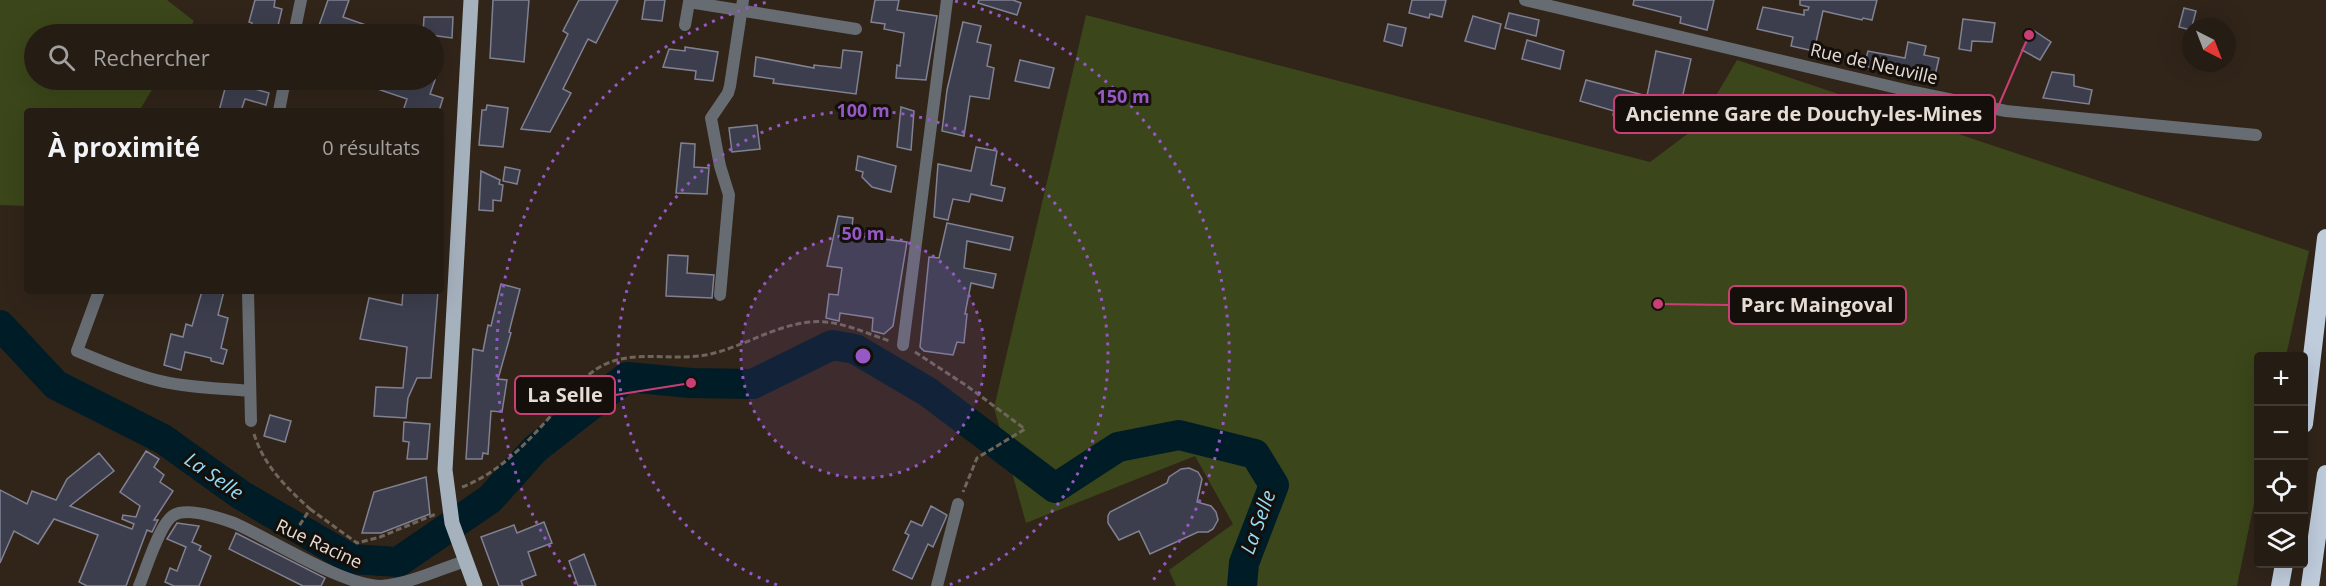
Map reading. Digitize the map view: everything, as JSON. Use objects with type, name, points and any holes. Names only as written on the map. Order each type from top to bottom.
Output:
[{"type":"highway","points":[[2306,406],[2326,238]]},
{"type":"highway","points":[[2310,586],[2326,474]]},
{"type":"highway","points":[[2280,586],[2283,568]]},
{"type":"main road","points":[[471,0],[445,470],[447,495],[458,544],[475,586]]},
{"type":"street","points":[[296,24],[301,0]]},
{"type":"street","points":[[903,345],[947,0]]},
{"type":"street","name":"Rue de Neuville","points":[[1525,0],[1914,92],[2007,111],[2256,135]]},
{"type":"street","points":[[685,25],[688,2],[742,5],[856,29]]},
{"type":"street","points":[[720,295],[729,195],[720,166],[711,118],[728,93],[730,86],[742,5]]},
{"type":"street","points":[[280,108],[283,90]]},
{"type":"street","points":[[98,294],[77,351],[121,369],[158,380],[182,385],[250,391]]},
{"type":"street","points":[[248,294],[251,421]]},
{"type":"street","points":[[937,586],[957,504]]},
{"type":"street","name":"Rue Racine","points":[[139,586],[165,524],[172,516],[183,512],[224,520],[341,577],[372,585],[387,585],[465,561]]},
{"type":"path","points":[[447,495],[469,485],[510,458],[590,374],[609,362],[634,356],[686,357],[708,354],[786,327],[811,321],[832,323],[903,345],[968,386],[1025,429],[977,458],[957,504]]},
{"type":"path","points":[[251,421],[257,441],[270,468],[310,509],[357,543],[380,537],[437,514]]},
{"type":"path","points":[[294,533],[310,509]]},
{"type":"green space","points":[[0,0],[167,0],[194,21],[192,24],[24,24],[24,90],[152,90],[141,108],[24,108],[24,206],[0,205]]},
{"type":"green space","points":[[1086,15],[1650,162],[1698,126],[1737,60],[2309,251],[2287,352],[2254,352],[2254,503],[2237,586],[1176,586],[1169,570],[1233,524],[1195,456],[1026,523],[994,408]]},
{"type":"building","points":[[255,0],[275,0],[274,7],[282,9],[278,24],[252,24],[249,22]]},
{"type":"building","points":[[328,0],[349,0],[343,17],[363,24],[320,24]]},
{"type":"building","points":[[493,0],[529,0],[524,62],[490,58]]},
{"type":"building","points":[[579,0],[618,0],[596,43],[588,39],[563,89],[571,93],[550,132],[521,129],[568,34],[563,31]]},
{"type":"building","points":[[645,0],[665,0],[662,21],[642,19]]},
{"type":"building","points":[[875,0],[899,0],[897,10],[937,16],[926,80],[896,78],[897,65],[900,66],[904,33],[884,29],[885,24],[871,22]]},
{"type":"building","points":[[979,0],[1013,0],[1021,3],[1017,15],[978,3]]},
{"type":"building","points":[[1412,0],[1446,0],[1442,17],[1430,14],[1429,18],[1409,13]]},
{"type":"building","points":[[1634,0],[1714,0],[1707,30],[1680,23],[1681,17],[1633,5]]},
{"type":"building","points":[[1800,0],[1877,0],[1872,20],[1863,18],[1862,20],[1823,11],[1814,51],[1791,46],[1793,37],[1757,29],[1763,7],[1804,15],[1804,10],[1808,10],[1809,7],[1800,5]]},
{"type":"building","points":[[2184,8],[2196,11],[2194,18],[2182,18],[2182,28],[2179,27]]},
{"type":"building","points":[[1509,13],[1539,20],[1536,36],[1505,28]]},
{"type":"building","points":[[1473,16],[1501,24],[1495,49],[1465,41]]},
{"type":"building","points":[[424,17],[453,17],[452,38],[444,37],[444,24],[424,24]]},
{"type":"building","points":[[1963,19],[1995,23],[1992,42],[1972,41],[1971,51],[1959,49]]},
{"type":"building","points":[[963,22],[981,26],[977,42],[991,45],[987,66],[994,68],[989,99],[970,96],[964,136],[942,131],[947,90]]},
{"type":"building","points":[[1388,24],[1406,28],[1402,46],[1384,41]]},
{"type":"building","points":[[2033,30],[2051,42],[2040,60],[2022,50]]},
{"type":"building","points":[[1527,40],[1564,51],[1560,69],[1522,59]]},
{"type":"building","points":[[1908,42],[1926,46],[1924,55],[1939,58],[1934,80],[1864,66],[1868,51],[1905,58]]},
{"type":"building","points":[[685,47],[718,52],[713,81],[695,79],[696,71],[663,67],[669,49],[685,51]]},
{"type":"building","points":[[843,50],[862,52],[856,94],[773,83],[774,79],[754,76],[756,57],[814,68],[814,65],[841,68]]},
{"type":"building","points":[[1656,51],[1691,59],[1676,125],[1613,115],[1614,111],[1580,101],[1586,80],[1647,96]]},
{"type":"building","points":[[1020,60],[1054,68],[1049,88],[1015,81]]},
{"type":"building","points":[[2052,72],[2074,75],[2074,86],[2092,90],[2089,104],[2043,98]]},
{"type":"building","points":[[225,90],[258,90],[269,93],[266,105],[245,99],[242,108],[220,108]]},
{"type":"building","points":[[381,90],[431,90],[430,94],[443,98],[440,108],[404,108],[407,99]]},
{"type":"building","points":[[487,105],[508,108],[503,147],[479,145],[482,110],[486,110]]},
{"type":"building","points":[[901,107],[914,111],[911,150],[897,147]]},
{"type":"building","points":[[757,125],[760,149],[732,152],[729,128]]},
{"type":"building","points":[[681,143],[695,144],[694,167],[709,168],[707,194],[676,193]]},
{"type":"building","points":[[976,147],[997,151],[991,185],[1005,188],[1002,201],[971,194],[969,202],[953,199],[948,220],[934,217],[938,164],[971,171]]},
{"type":"building","points":[[858,156],[896,166],[891,192],[872,187],[862,177],[863,172],[856,170]]},
{"type":"building","points":[[505,167],[520,170],[517,184],[503,181]]},
{"type":"building","points":[[481,171],[500,180],[499,184],[503,185],[501,201],[493,200],[493,211],[479,210]]},
{"type":"building","points":[[838,216],[853,218],[851,235],[907,242],[893,326],[884,334],[872,331],[873,318],[840,313],[839,321],[826,318],[829,294],[838,295],[842,268],[827,266]]},
{"type":"building","points":[[947,223],[1013,237],[1010,250],[967,241],[964,268],[996,274],[993,288],[971,283],[965,314],[967,314],[964,343],[957,342],[953,355],[924,351],[920,347],[929,257],[939,258]]},
{"type":"building","points":[[668,255],[688,256],[687,273],[714,275],[712,298],[666,296]]},
{"type":"building","points":[[501,284],[520,289],[498,379],[507,380],[502,412],[491,411],[488,454],[483,453],[482,459],[466,459],[473,349],[483,351],[488,325],[491,326]]},
{"type":"building","points":[[201,294],[223,294],[218,315],[228,318],[221,348],[227,350],[223,364],[211,361],[211,358],[185,352],[181,370],[164,365],[171,334],[183,337],[186,324],[192,326]]},
{"type":"building","points":[[403,294],[438,294],[431,378],[417,378],[408,398],[406,418],[374,416],[376,387],[403,388],[407,347],[360,339],[369,298],[402,305]]},
{"type":"building","points":[[270,415],[291,421],[285,442],[264,436]]},
{"type":"building","points":[[404,422],[430,424],[427,459],[407,459],[409,442],[403,441]]},
{"type":"building","points":[[146,451],[159,459],[154,467],[164,475],[160,482],[173,491],[154,520],[158,520],[152,532],[147,530],[126,586],[87,586],[79,582],[98,535],[54,519],[38,544],[14,531],[0,563],[0,490],[27,504],[32,491],[56,500],[67,479],[99,453],[114,471],[70,506],[132,529],[134,524],[122,519],[123,515],[136,517],[140,506],[120,492]]},
{"type":"building","points":[[1189,468],[1198,472],[1202,479],[1197,502],[1211,506],[1216,512],[1218,520],[1213,529],[1208,532],[1198,532],[1150,554],[1139,531],[1119,540],[1108,523],[1110,512],[1167,483],[1169,477],[1181,469]]},
{"type":"building","points":[[426,477],[430,514],[381,533],[362,533],[374,492]]},
{"type":"building","points":[[931,506],[947,515],[933,547],[928,544],[912,579],[893,570],[909,535],[905,533],[911,521],[922,526]]},
{"type":"building","points":[[544,522],[552,543],[528,552],[536,575],[521,581],[523,586],[499,586],[481,537],[514,525],[517,533]]},
{"type":"building","points":[[177,523],[199,526],[192,542],[201,546],[199,550],[211,556],[199,586],[174,586],[165,582],[170,568],[177,571],[186,547],[167,539]]},
{"type":"building","points":[[236,533],[325,578],[321,586],[303,586],[229,549]]},
{"type":"building","points":[[584,554],[596,586],[578,586],[569,561]]},
{"type":"waterway","name":"La Selle","points":[[0,325],[56,385],[163,439],[241,495],[351,559],[398,562],[490,499],[535,449],[627,377],[691,383],[753,384],[832,345],[855,349],[928,392],[1055,488],[1118,447],[1179,435],[1255,454],[1274,485],[1244,563],[1242,586]]},
{"type":"place","name":"Ancienne Gare de Douchy-les-Mines","points":[[2029,35]]},
{"type":"place","name":"Parc Maingoval","points":[[1658,304]]},
{"type":"place","name":"La Selle","points":[[691,383]]}]
